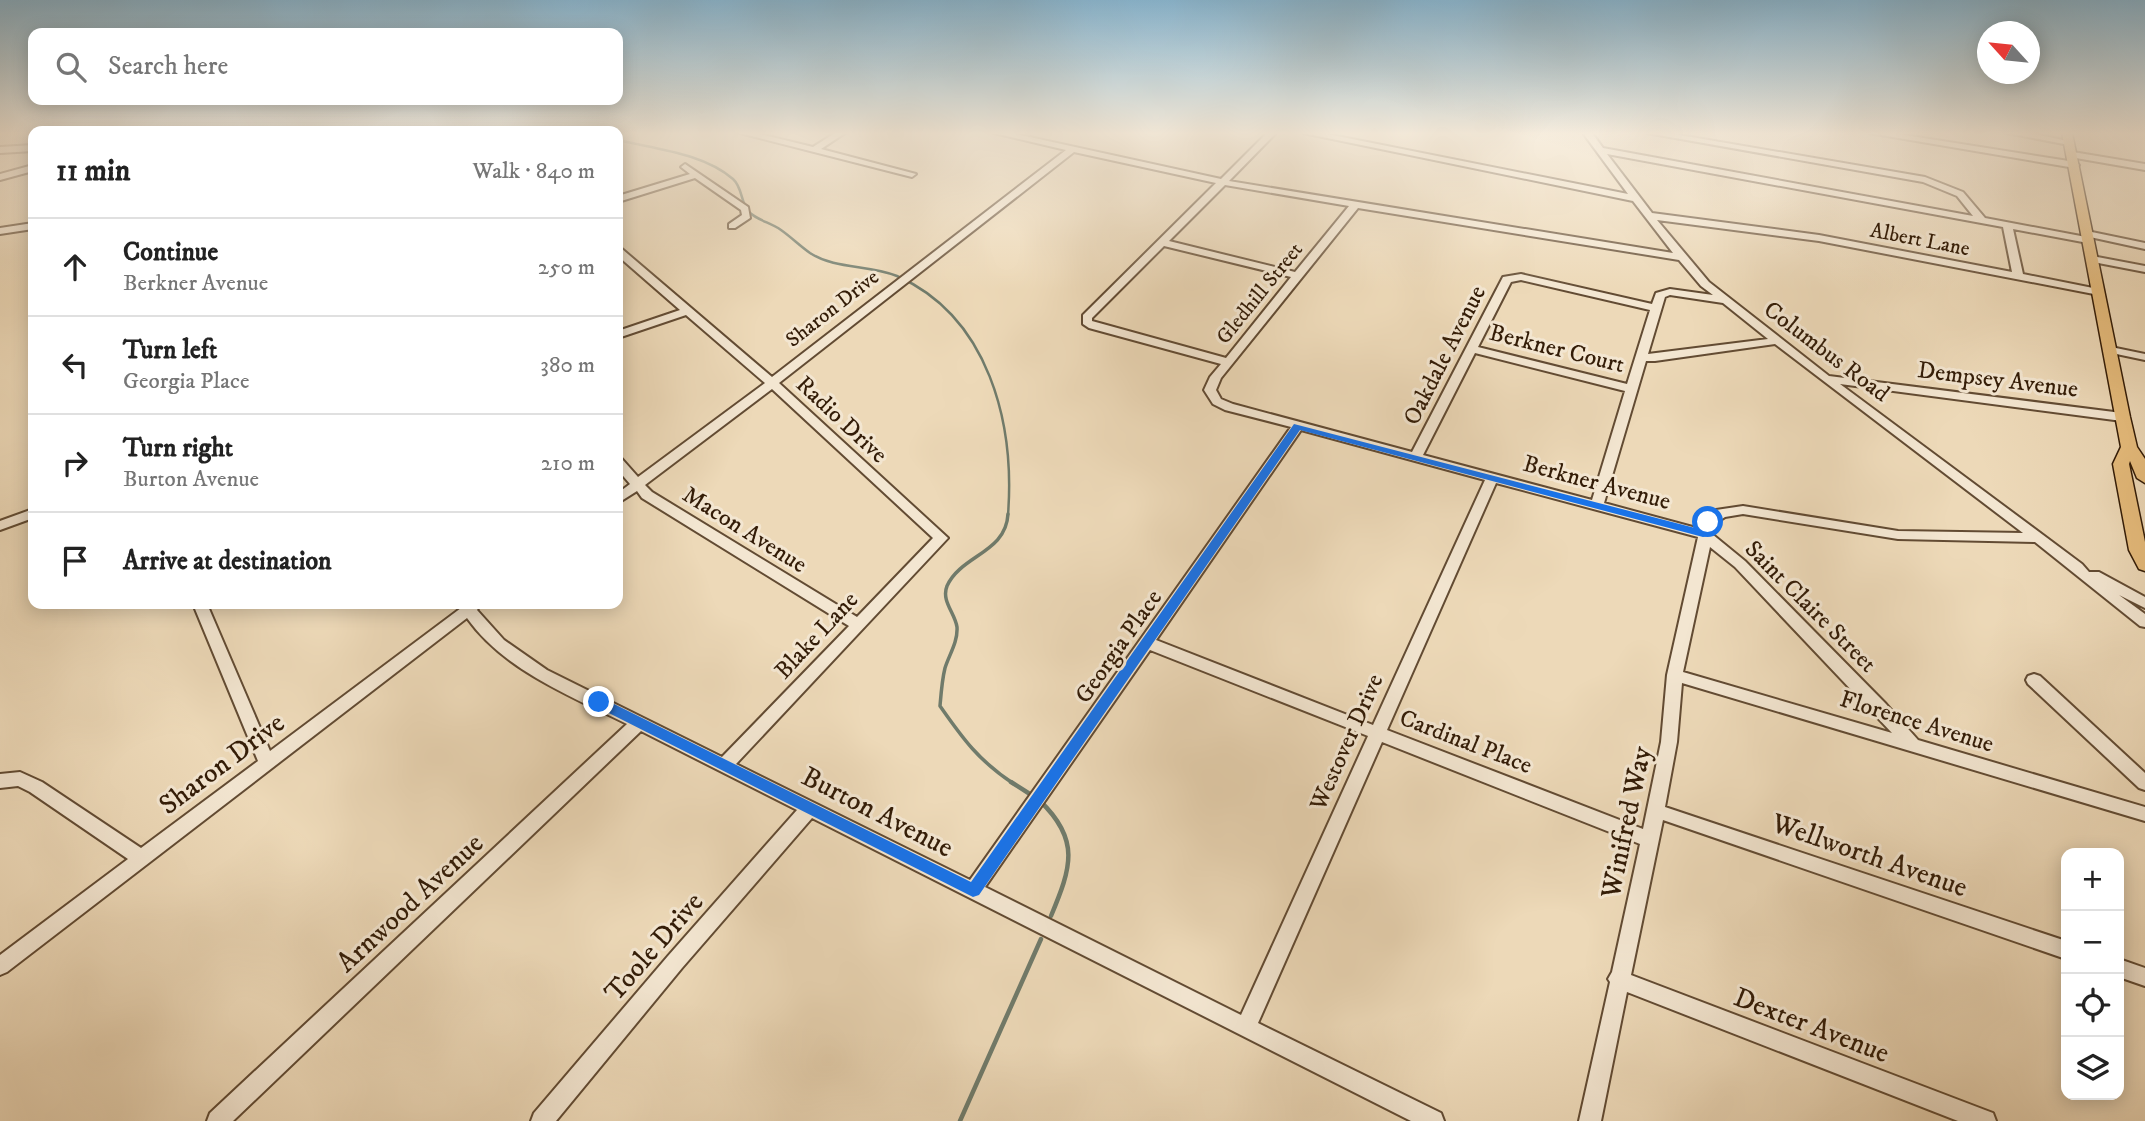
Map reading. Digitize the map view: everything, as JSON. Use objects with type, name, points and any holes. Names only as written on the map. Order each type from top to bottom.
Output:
[{"type":"main road","points":[[2078,185],[2122,417],[2129,447],[2142,466],[2145,478]]},
{"type":"main road","points":[[2129,447],[2121,464],[2138,550],[2145,565]]},
{"type":"street","points":[[623,198],[664,185]]},
{"type":"street","points":[[711,185],[745,209],[747,216],[732,226]]},
{"type":"street","name":"Sharon Drive","points":[[623,495],[1027,185]]},
{"type":"street","points":[[1221,185],[1087,317],[1087,322],[1093,326],[1228,362]]},
{"type":"street","points":[[1243,185],[1681,257]]},
{"type":"street","points":[[1570,185],[1634,198]]},
{"type":"street","name":"Columbus Road","points":[[1624,185],[1681,257],[1723,300],[2077,567],[2145,622]]},
{"type":"street","points":[[1789,185],[2008,226],[2145,246]]},
{"type":"street","points":[[1938,185],[1960,194],[1982,221]]},
{"type":"street","name":"Gledhill Street","points":[[1225,405],[1216,401],[1210,390],[1228,362],[1355,205]]},
{"type":"street","name":"Albert Lane","points":[[1650,216],[1746,227],[2099,292]]},
{"type":"street","points":[[2008,226],[2018,277]]},
{"type":"street","points":[[0,231],[28,227]]},
{"type":"street","points":[[2121,229],[2128,266]]},
{"type":"street","points":[[1163,243],[1299,276]]},
{"type":"street","name":"Radio Drive","points":[[623,255],[772,383],[941,538]]},
{"type":"street","points":[[2092,259],[2145,269]]},
{"type":"street","name":"Oakdale Avenue","points":[[1416,457],[1506,281],[1513,277],[1657,308]]},
{"type":"street","points":[[1597,505],[1660,295],[1667,291],[1723,300]]},
{"type":"street","points":[[623,333],[686,311]]},
{"type":"street","points":[[1642,357],[1655,358],[1776,341]]},
{"type":"street","name":"Berkner Court","points":[[1470,349],[1633,389]]},
{"type":"street","points":[[2110,350],[2145,357]]},
{"type":"street","name":"Dempsey Avenue","points":[[1827,379],[2122,417]]},
{"type":"street","name":"Berkner Avenue","points":[[1225,405],[1703,534]]},
{"type":"street","name":"Georgia Place","points":[[973,890],[1298,426]]},
{"type":"street","name":"Macon Avenue","points":[[623,468],[647,495],[857,624]]},
{"type":"street","name":"Westover Drive","points":[[1246,1027],[1492,478]]},
{"type":"street","points":[[1703,534],[1711,518],[1721,513],[1743,510],[1898,535],[2037,538]]},
{"type":"street","points":[[0,526],[28,515]]},
{"type":"street","name":"Winifred Way","points":[[1590,1121],[1618,979],[1656,811],[1669,742],[1675,675],[1703,534]]},
{"type":"street","name":"Saint Claire Street","points":[[1703,534],[1740,564],[1912,744]]},
{"type":"street","name":"Blake Lane","points":[[725,765],[941,538]]},
{"type":"street","name":"Columbus Road","points":[[2077,567],[2145,603]]},
{"type":"street","points":[[202,609],[266,761]]},
{"type":"street","name":"Sharon Drive","points":[[0,966],[466,609]]},
{"type":"street","name":"Burton Avenue","points":[[472,609],[480,625],[518,660],[809,809],[1433,1121]]},
{"type":"street","name":"Cardinal Place","points":[[1148,642],[1648,839]]},
{"type":"street","name":"Florence Avenue","points":[[1675,675],[2145,814]]},
{"type":"street","points":[[2034,680],[2145,783]]},
{"type":"street","name":"Arnwood Avenue","points":[[218,1121],[639,723]]},
{"type":"street","points":[[0,781],[20,779],[36,787],[141,858]]},
{"type":"street","name":"Toole Drive","points":[[541,1121],[809,809]]},
{"type":"street","name":"Wellworth Avenue","points":[[1656,811],[2061,948]]},
{"type":"street","points":[[2124,970],[2145,976]]},
{"type":"street","name":"Dexter Avenue","points":[[1618,979],[1985,1121]]},
{"type":"waterway","points":[[737,185],[749,212],[781,230],[810,253],[842,265],[897,276],[928,294],[954,318],[974,345],[990,376],[1000,410],[1007,445],[1008,515]]},
{"type":"waterway","points":[[1008,514],[1000,537],[992,546],[962,567],[947,586],[947,602],[956,622],[957,633],[945,668],[940,706],[972,749],[1013,783]]},
{"type":"waterway","points":[[1013,783],[1033,796]]},
{"type":"waterway","points":[[1040,801],[1053,815],[1067,842],[1067,869],[1051,916]]},
{"type":"waterway","points":[[960,1121],[1041,939]]},
{"type":"route","points":[[599,702],[973,890],[1298,426],[1703,534],[1708,522]]}]
